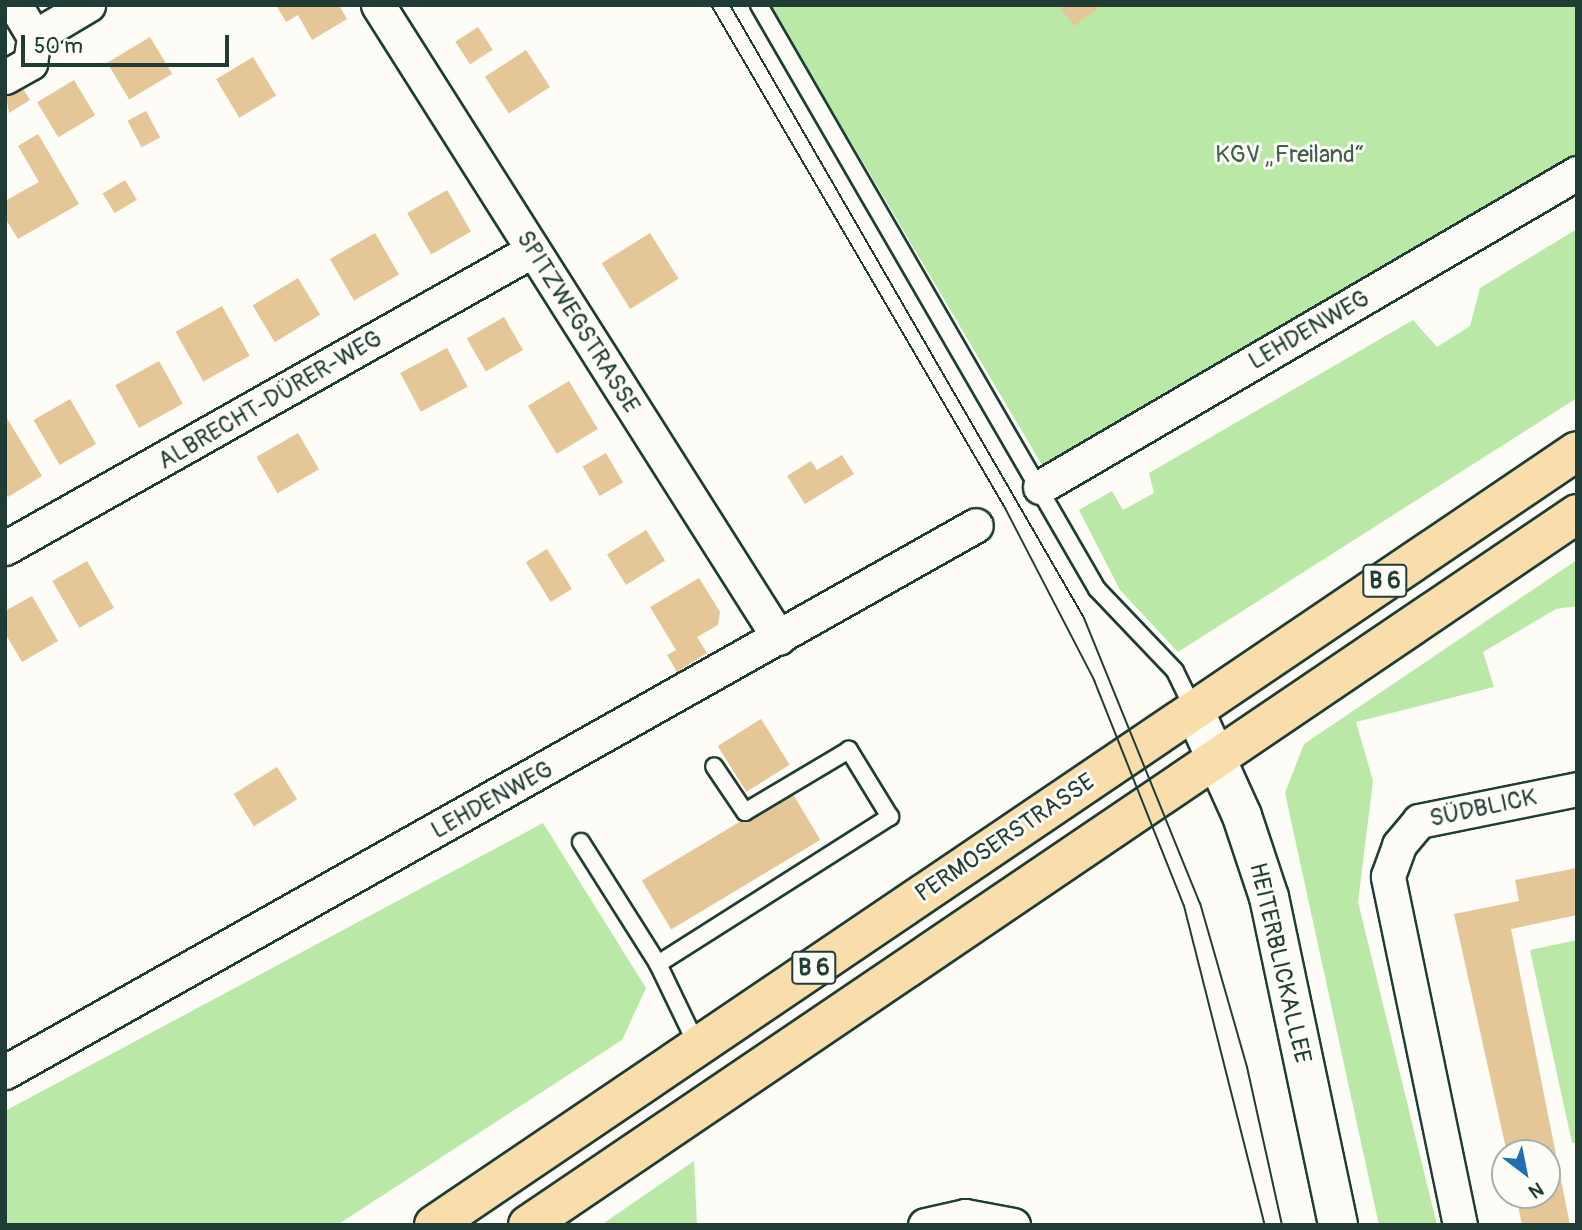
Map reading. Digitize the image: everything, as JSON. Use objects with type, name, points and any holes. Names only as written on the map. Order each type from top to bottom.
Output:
[{"type":"main road","name":"PERMOSERSTRASSE","points":[[433,1225],[1577,452]]},
{"type":"main road","name":"B 6","points":[[528,1225],[1577,514]]},
{"type":"main road","name":"HEITERBLICKALLEE","points":[[1194,710],[1269,897],[1338,1225]]},
{"type":"street","points":[[5,77],[30,63],[34,37],[15,5]]},
{"type":"street","points":[[34,37],[88,5]]},
{"type":"street","name":"SPITZWEGSTRASSE","points":[[378,5],[779,638]]},
{"type":"street","name":"LEHDENWEG","points":[[1040,487],[1577,173]]},
{"type":"street","name":"ALBRECHT-DÜRER-WEG","points":[[5,548],[533,250]]},
{"type":"street","name":"LEHDENWEG","points":[[5,1072],[976,525]]},
{"type":"street","name":"SÜDBLICK","points":[[1460,1225],[1388,876],[1399,845],[1419,821],[1577,789]]},
{"type":"street","points":[[925,1225],[965,1216],[1013,1225]]},
{"type":"lane","points":[[759,5],[1097,589],[1175,671],[1194,710]]},
{"type":"lane","points":[[658,964],[890,817],[849,750],[745,812],[714,766]]},
{"type":"lane","points":[[581,842],[658,964],[698,1046]]},
{"type":"green space","name":"KGV „Freiland“","points":[[770,5],[1577,5],[1577,158],[1233,363],[1176,386],[1042,465]]},
{"type":"green space","points":[[1577,229],[1577,398],[1178,652],[1120,590],[1079,510],[1112,491],[1123,510],[1154,493],[1149,473],[1413,320],[1437,347],[1470,326],[1480,288]]},
{"type":"green space","points":[[1577,560],[1577,606],[1556,609],[1483,652],[1494,687],[1356,722],[1373,781],[1358,902],[1437,1225],[1379,1225],[1285,793],[1304,744]]},
{"type":"green space","points":[[543,823],[646,988],[622,1040],[337,1225],[5,1225],[5,1111]]},
{"type":"green space","points":[[1577,940],[1577,1142],[1572,1143],[1530,950]]},
{"type":"green space","points":[[694,1161],[697,1225],[601,1225]]},
{"type":"building","points":[[276,5],[339,5],[347,19],[312,40],[298,15],[286,22]]},
{"type":"building","points":[[1058,5],[1103,5],[1074,26]]},
{"type":"building","points":[[478,27],[493,50],[470,64],[455,42]]},
{"type":"building","points":[[150,37],[172,74],[129,100],[107,63]]},
{"type":"building","points":[[526,50],[550,87],[509,114],[485,77]]},
{"type":"building","points":[[253,57],[276,96],[239,118],[216,79]]},
{"type":"building","points":[[74,80],[95,115],[58,137],[37,102]]},
{"type":"building","points":[[18,81],[30,100],[9,113],[5,89]]},
{"type":"building","points":[[146,111],[160,137],[142,147],[127,121]]},
{"type":"building","points":[[38,134],[79,204],[18,239],[5,218],[5,201],[39,182],[18,146]]},
{"type":"building","points":[[125,180],[137,200],[115,213],[103,193]]},
{"type":"building","points":[[447,190],[471,232],[431,255],[407,213]]},
{"type":"building","points":[[375,233],[399,275],[354,301],[330,259]]},
{"type":"building","points":[[650,233],[679,279],[630,309],[602,263]]},
{"type":"building","points":[[298,278],[320,315],[275,342],[253,305]]},
{"type":"building","points":[[222,306],[250,356],[203,382],[176,332]]},
{"type":"building","points":[[504,317],[523,350],[486,371],[467,338]]},
{"type":"building","points":[[447,348],[468,387],[421,412],[400,373]]},
{"type":"building","points":[[159,361],[183,404],[139,428],[115,385]]},
{"type":"building","points":[[569,381],[598,429],[557,454],[528,406]]},
{"type":"building","points":[[70,399],[96,444],[60,465],[34,420]]},
{"type":"building","points":[[5,415],[42,476],[8,497],[5,493]]},
{"type":"building","points":[[298,433],[319,469],[277,493],[256,457]]},
{"type":"building","points":[[606,453],[623,482],[600,496],[583,467]]},
{"type":"building","points":[[842,455],[854,474],[805,504],[787,476],[811,461],[817,470]]},
{"type":"building","points":[[646,530],[665,561],[626,585],[607,554]]},
{"type":"building","points":[[547,549],[572,589],[551,602],[526,562]]},
{"type":"building","points":[[87,561],[114,608],[79,628],[52,581]]},
{"type":"building","points":[[699,578],[720,612],[718,625],[697,637],[707,653],[677,672],[667,655],[676,650],[650,607]]},
{"type":"building","points":[[32,596],[58,641],[22,662],[5,633],[5,611]]},
{"type":"building","points":[[761,719],[790,765],[746,792],[718,746]]},
{"type":"building","points":[[277,767],[297,799],[254,826],[234,794]]},
{"type":"building","points":[[791,791],[820,840],[671,929],[642,881]]},
{"type":"building","points":[[1577,868],[1577,915],[1511,929],[1553,1139],[1504,1139],[1454,914],[1519,901],[1515,880]]},
{"type":"building","points":[[1561,1180],[1570,1225],[1522,1225],[1519,1209],[1561,1209]]},
{"type":"tram line","points":[[711,5],[1005,508],[1094,680],[1184,906],[1265,1225]]},
{"type":"tram line","points":[[730,5],[1084,618],[1200,903],[1247,1067],[1282,1225]]}]
